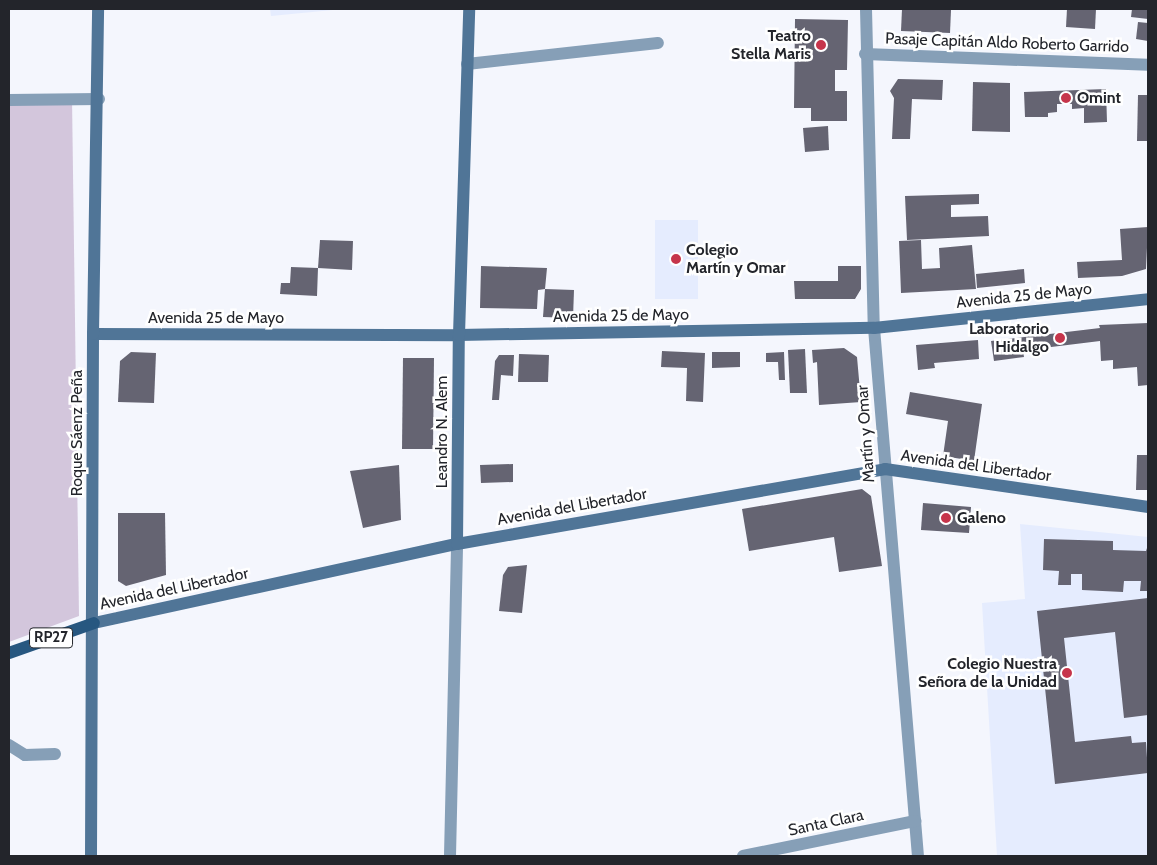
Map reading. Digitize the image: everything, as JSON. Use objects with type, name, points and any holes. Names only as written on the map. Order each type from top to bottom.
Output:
[{"type":"main road","name":"Roque Sáenz Peña","points":[[91,856],[94,623],[92,334],[99,99],[98,9]]},
{"type":"main road","name":"Leandro N. Alem","points":[[457,544],[458,335],[469,9]]},
{"type":"main road","name":"Avenida 25 de Mayo","points":[[92,334],[458,335],[874,328],[1148,299]]},
{"type":"main road","name":"Avenida del Libertador","points":[[9,653],[94,623],[457,544],[885,469],[1148,507]]},
{"type":"street","name":"Martín y Omar","points":[[866,9],[865,54],[874,328],[918,856]]},
{"type":"street","points":[[467,64],[658,43]]},
{"type":"street","name":"Pasaje Capitán Aldo Roberto Garrido","points":[[865,54],[1148,65]]},
{"type":"street","points":[[9,100],[99,99]]},
{"type":"street","name":"Leandro N. Alem","points":[[450,856],[457,544]]},
{"type":"street","points":[[9,745],[25,755],[55,754]]},
{"type":"street","name":"Santa Clara","points":[[743,856],[915,821]]},
{"type":"shaded area","points":[[270,9],[343,9],[271,16]]},
{"type":"shaded area","points":[[72,98],[79,616],[9,642],[9,100]]},
{"type":"shaded area","name":"Colegio Martín y Omar","points":[[655,220],[698,220],[698,299],[655,299]]},
{"type":"shaded area","name":"Colegio Nuestra Señora de la Unidad","points":[[1020,524],[1148,537],[1148,856],[997,856],[982,603],[1025,599]]},
{"type":"building","points":[[902,9],[951,10],[950,33],[901,31]]},
{"type":"building","points":[[1067,9],[1096,9],[1095,29],[1066,27]]},
{"type":"building","points":[[1132,9],[1148,9],[1148,19],[1131,17]]},
{"type":"building","name":"Teatro Stella Maris","points":[[795,19],[848,20],[847,70],[835,70],[835,91],[847,91],[847,121],[811,121],[811,108],[794,108]]},
{"type":"building","points":[[1138,22],[1148,23],[1148,41],[1136,39]]},
{"type":"building","points":[[898,79],[943,80],[942,100],[912,99],[910,139],[892,139],[894,98],[890,91]]},
{"type":"building","points":[[973,82],[1010,83],[1010,132],[972,131]]},
{"type":"building","points":[[1106,89],[1107,122],[1084,123],[1084,108],[1072,109],[1072,104],[1057,104],[1057,112],[1048,113],[1048,117],[1025,117],[1024,92]]},
{"type":"building","points":[[1138,95],[1148,95],[1148,141],[1137,141]]},
{"type":"building","points":[[828,126],[829,150],[805,152],[803,128]]},
{"type":"building","points":[[979,194],[979,204],[951,205],[951,217],[988,216],[989,236],[907,240],[905,196]]},
{"type":"building","points":[[1148,227],[1146,269],[1122,276],[1078,278],[1077,262],[1122,260],[1120,229]]},
{"type":"building","points":[[320,240],[353,241],[352,270],[318,268]]},
{"type":"building","points":[[921,240],[922,269],[940,268],[939,248],[972,245],[976,289],[901,293],[899,241]]},
{"type":"building","points":[[481,266],[547,268],[545,289],[538,290],[537,309],[480,308]]},
{"type":"building","points":[[838,266],[861,266],[861,289],[855,299],[795,299],[794,281],[838,281]]},
{"type":"building","points":[[291,267],[318,268],[317,296],[280,294],[281,283],[290,283]]},
{"type":"building","points":[[1024,269],[1025,283],[977,288],[976,274]]},
{"type":"building","points":[[545,289],[574,290],[573,318],[543,317]]},
{"type":"building","points":[[1148,323],[1148,385],[1138,386],[1137,367],[1113,369],[1113,360],[1101,361],[1100,341],[1023,351],[1024,357],[994,361],[991,341],[1100,328],[1099,325]]},
{"type":"building","points":[[978,340],[979,359],[934,363],[935,368],[918,370],[916,345]]},
{"type":"building","points":[[844,348],[857,357],[861,402],[819,405],[817,362],[813,363],[812,350]]},
{"type":"building","points":[[805,349],[807,393],[790,393],[788,350]]},
{"type":"building","points":[[662,351],[705,353],[703,402],[686,401],[687,368],[661,367]]},
{"type":"building","points":[[131,352],[156,353],[154,403],[118,402],[120,361]]},
{"type":"building","points":[[712,352],[740,352],[740,367],[712,368]]},
{"type":"building","points":[[784,352],[785,380],[779,380],[778,362],[766,362],[766,353]]},
{"type":"building","points":[[519,354],[549,355],[548,382],[518,382]]},
{"type":"building","points":[[499,355],[514,355],[513,376],[501,375],[499,400],[492,400],[495,361]]},
{"type":"building","points":[[403,358],[434,358],[433,449],[402,449]]},
{"type":"building","points":[[910,392],[982,404],[974,461],[943,456],[948,421],[906,414]]},
{"type":"building","points":[[1137,455],[1148,455],[1148,490],[1136,490]]},
{"type":"building","points":[[513,464],[513,482],[481,483],[480,465]]},
{"type":"building","points":[[399,465],[401,520],[363,528],[350,471]]},
{"type":"building","points":[[862,489],[871,496],[882,566],[839,572],[834,537],[749,551],[742,509]]},
{"type":"building","name":"Galeno","points":[[923,503],[971,507],[969,533],[921,530]]},
{"type":"building","points":[[118,513],[165,513],[166,575],[126,586],[118,581]]},
{"type":"building","points":[[1044,539],[1113,541],[1113,550],[1146,551],[1148,545],[1148,591],[1140,591],[1141,581],[1124,581],[1123,592],[1082,590],[1082,574],[1071,574],[1071,585],[1058,585],[1059,571],[1043,570]]},
{"type":"building","points":[[527,565],[522,613],[499,611],[503,575],[508,567]]},
{"type":"building","points":[[1148,598],[1148,715],[1124,718],[1115,632],[1064,638],[1075,742],[1131,736],[1132,743],[1146,742],[1148,773],[1055,784],[1037,611]]},
{"type":"place","name":"Teatro Stella Maris","points":[[821,45]]},
{"type":"place","name":"Omint","points":[[1066,98]]},
{"type":"place","name":"Colegio Martín y Omar","points":[[676,259]]},
{"type":"place","name":"Laboratorio Hidalgo","points":[[1060,338]]},
{"type":"place","name":"Galeno","points":[[946,518]]},
{"type":"place","name":"Colegio Nuestra Señora de la Unidad","points":[[1067,673]]}]
